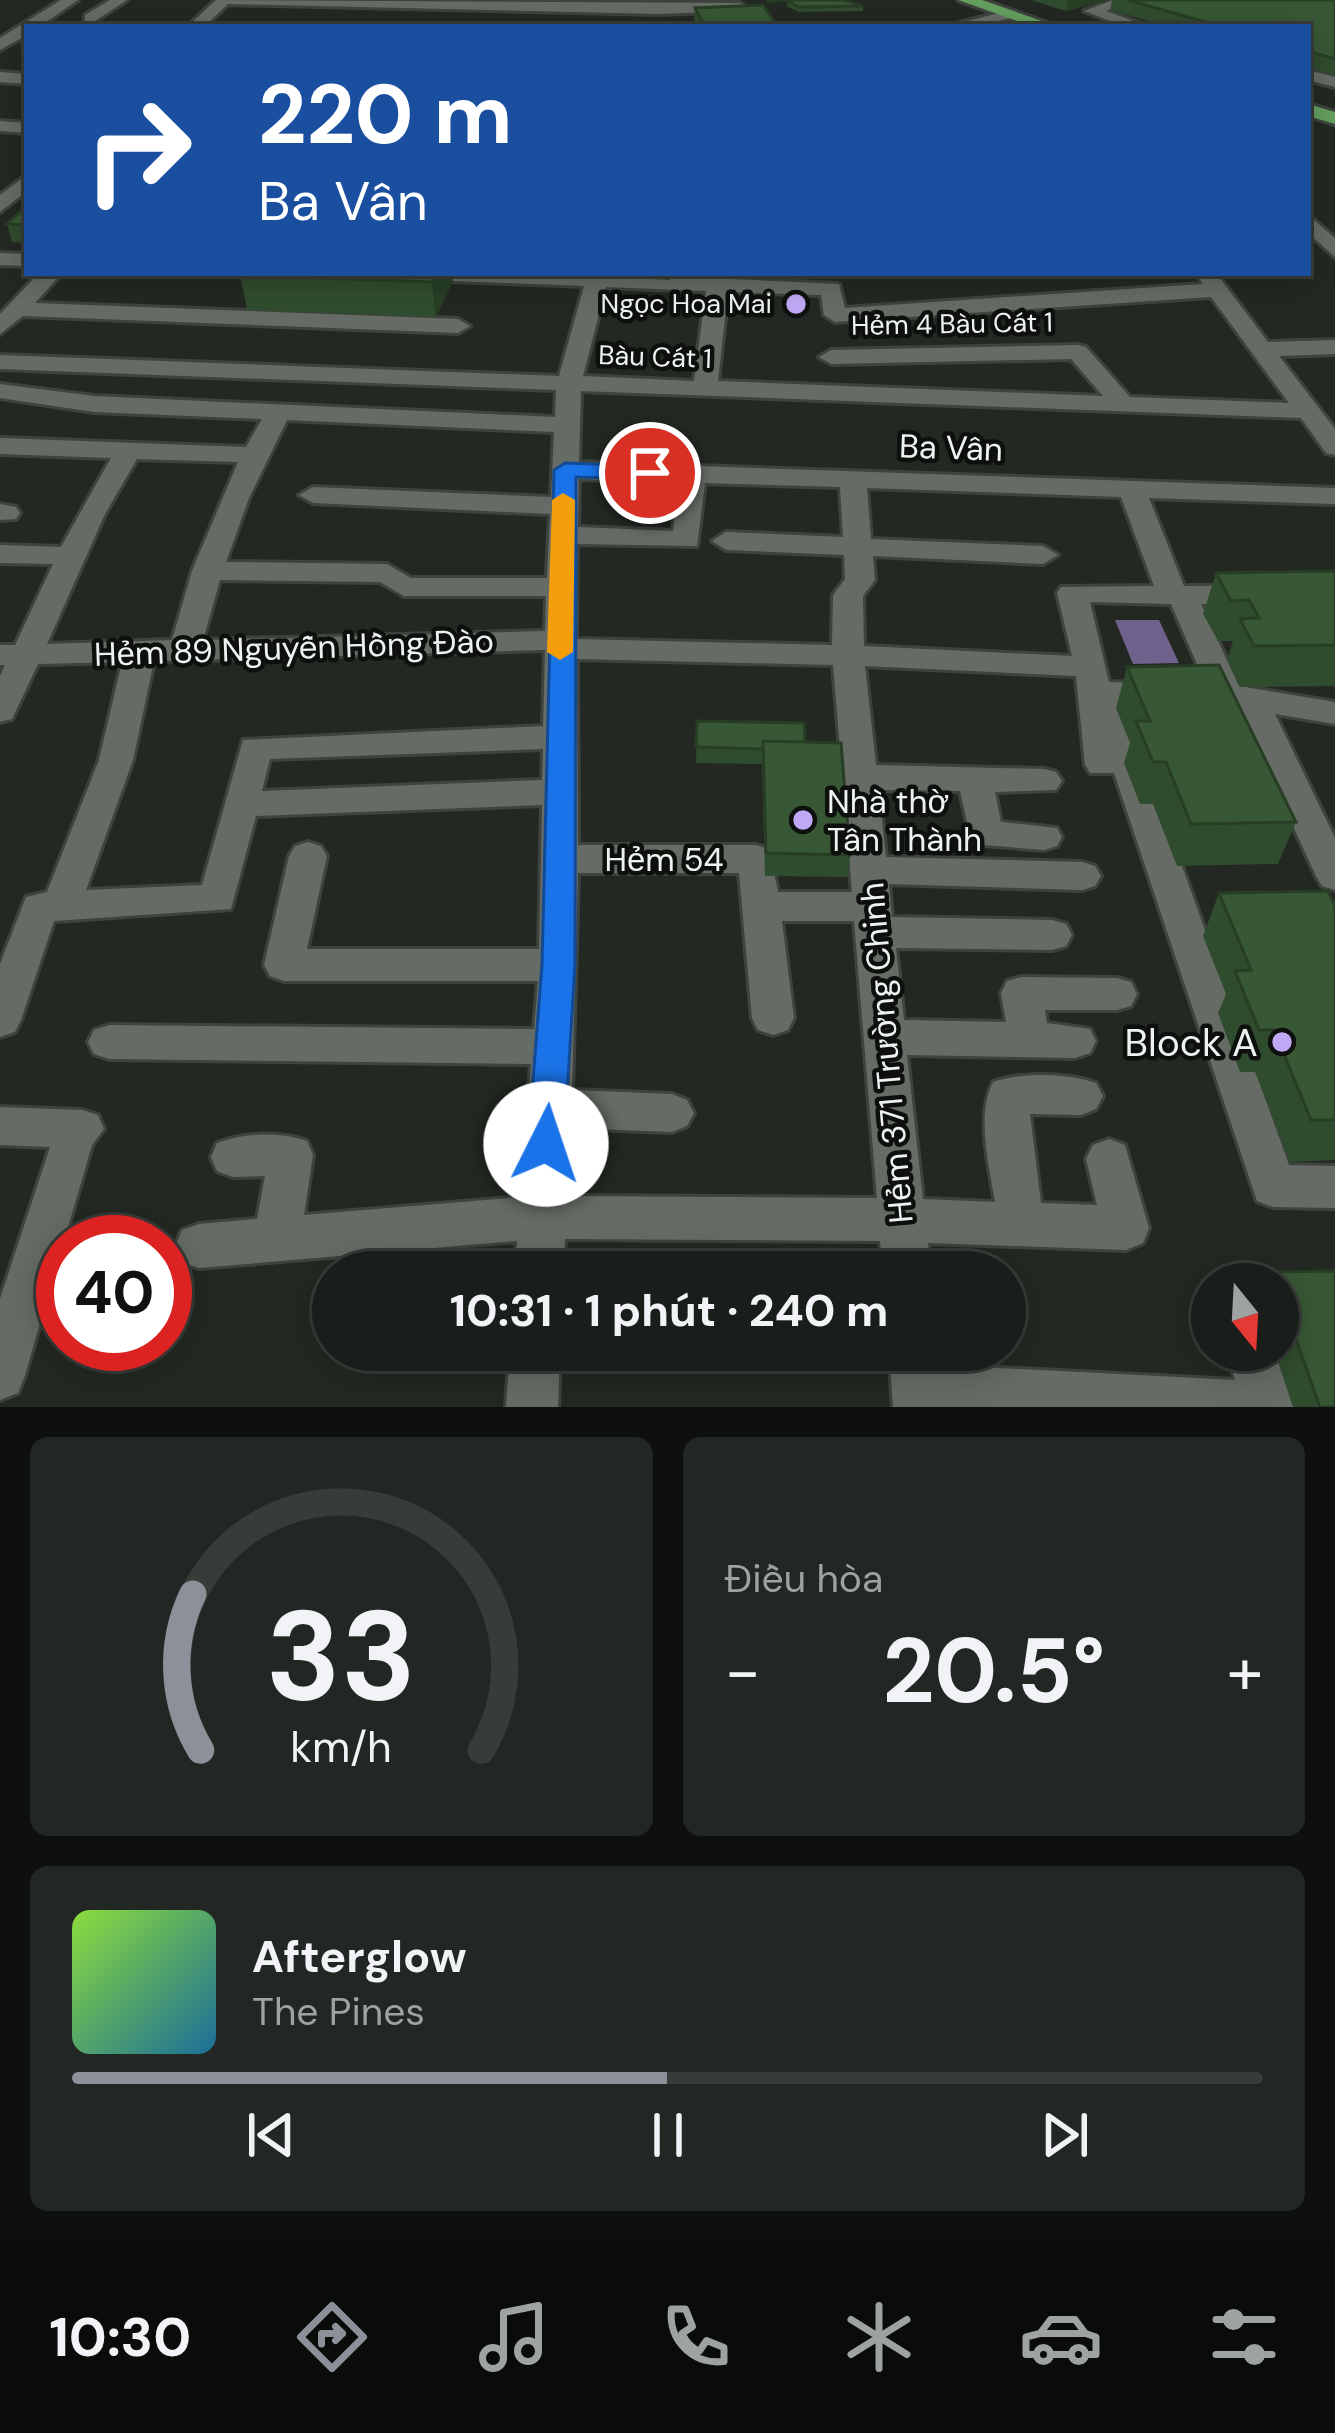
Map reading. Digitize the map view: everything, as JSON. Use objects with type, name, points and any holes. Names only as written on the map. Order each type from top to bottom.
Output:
[{"type":"main road","points":[[966,0],[1042,24]]},
{"type":"street","points":[[32,24],[71,0]]},
{"type":"street","points":[[90,18],[120,0]]},
{"type":"street","points":[[198,24],[225,0],[658,12],[723,4],[762,6]]},
{"type":"street","points":[[1128,0],[1091,11],[1132,24]]},
{"type":"street","points":[[965,24],[1010,14]]},
{"type":"street","points":[[0,28],[24,29]]},
{"type":"street","points":[[0,45],[24,29]]},
{"type":"street","points":[[0,206],[24,182]]},
{"type":"street","points":[[1311,224],[1335,251]]},
{"type":"street","points":[[8,318],[48,276]]},
{"type":"street","points":[[405,276],[460,320]]},
{"type":"street","points":[[8,318],[212,344],[460,320],[598,276],[718,279],[831,289],[835,314],[828,393]]},
{"type":"street","points":[[540,1251],[559,965],[560,586],[568,383],[598,276]]},
{"type":"street","points":[[1076,276],[1089,298]]},
{"type":"street","points":[[705,388],[718,279]]},
{"type":"street","points":[[835,314],[1089,298],[1211,281],[1335,447]]},
{"type":"street","points":[[212,344],[250,288]]},
{"type":"street","name":"Bàu Cát 1","points":[[0,362],[80,365],[212,344],[460,320],[568,383],[1308,411]]},
{"type":"street","points":[[1262,349],[1335,347]]},
{"type":"street","name":"Hẻm 4 Bàu Cát 1","points":[[831,357],[1078,352],[1123,404]]},
{"type":"street","points":[[52,398],[80,365]]},
{"type":"street","points":[[0,391],[278,414],[567,425]]},
{"type":"street","points":[[185,649],[207,571],[252,455],[278,414]]},
{"type":"street","points":[[0,446],[252,455]]},
{"type":"street","points":[[0,711],[14,656],[128,451]]},
{"type":"street","points":[[313,495],[563,503],[687,540],[692,474]]},
{"type":"street","name":"Ba Vân","points":[[563,503],[692,474],[1335,496]]},
{"type":"street","name":"Hẻm 371 Trường Chinh","points":[[853,480],[860,580],[848,596],[848,655],[905,1251]]},
{"type":"street","points":[[1102,765],[1091,667],[1072,593],[1172,595],[1132,489]]},
{"type":"street","points":[[726,541],[1043,555]]},
{"type":"street","points":[[0,554],[72,556]]},
{"type":"street","points":[[207,571],[387,573],[404,587],[560,586]]},
{"type":"street","points":[[1335,594],[1182,595],[1335,876]]},
{"type":"street","name":"Hẻm 89 Nguyễn Hồng Đào","points":[[14,656],[560,644],[1091,667]]},
{"type":"street","points":[[0,1020],[31,920],[116,760],[140,651]]},
{"type":"street","points":[[1335,713],[1314,713],[1238,696],[1104,694],[1273,1186],[1335,1187]]},
{"type":"street","points":[[31,920],[218,899],[255,748],[560,737]]},
{"type":"street","points":[[860,777],[1044,781]]},
{"type":"street","points":[[975,779],[985,836],[1044,836]]},
{"type":"street","points":[[242,804],[559,792]]},
{"type":"street","points":[[308,856],[284,965],[559,965]]},
{"type":"street","name":"Hẻm 54","points":[[559,859],[756,859],[761,906],[872,903]]},
{"type":"street","points":[[872,903],[1082,876]]},
{"type":"street","points":[[872,903],[1052,935]]},
{"type":"street","points":[[761,906],[773,1018]]},
{"type":"street","points":[[1030,1040],[1021,993],[1118,994]]},
{"type":"street","points":[[884,1037],[1076,1041]]},
{"type":"street","points":[[110,1042],[552,1047]]},
{"type":"street","points":[[1022,1225],[1010,1152],[1008,1095],[1082,1096]]},
{"type":"street","points":[[548,1108],[672,1113]]},
{"type":"street","points":[[0,1126],[77,1139],[0,1376]]},
{"type":"street","points":[[233,1157],[291,1155],[277,1239]]},
{"type":"street","points":[[200,1246],[542,1217],[902,1220],[1126,1228],[1109,1159]]},
{"type":"street","points":[[532,1407],[534,1371]]},
{"type":"street","points":[[917,1382],[1248,1405],[1250,1371]]},
{"type":"shaded area","points":[[1115,620],[1159,620],[1179,663],[1133,664]]},
{"type":"building","points":[[844,0],[863,6],[799,7],[787,1]]},
{"type":"building","points":[[1128,0],[1335,0],[1335,59],[1311,52],[1311,24],[1212,24]]},
{"type":"building","points":[[763,5],[776,24],[703,24],[695,8]]},
{"type":"building","points":[[24,208],[24,225],[7,224]]},
{"type":"building","points":[[267,276],[435,276],[432,282]]},
{"type":"building","points":[[1335,571],[1335,645],[1254,646],[1240,619],[1259,618],[1249,600],[1231,601],[1216,573]]},
{"type":"building","points":[[1219,665],[1296,822],[1191,824],[1166,762],[1153,762],[1136,721],[1150,721],[1127,667]]},
{"type":"building","points":[[697,721],[804,723],[805,742],[763,741],[763,749],[696,747]]},
{"type":"building","name":"Nhà thờ Tân Thành","points":[[763,741],[841,743],[850,855],[766,853]]},
{"type":"building","points":[[1328,891],[1335,906],[1335,1120],[1311,1120],[1274,1030],[1259,1030],[1235,971],[1251,970],[1219,893]]},
{"type":"building","points":[[1335,1271],[1335,1407],[1320,1407],[1299,1348],[1299,1272]]},
{"type":"slow traffic","points":[[560,652],[563,500]]},
{"type":"place","name":"Ngọc Hoa Mai","points":[[796,304]]},
{"type":"place","name":"Nhà thờ Tân Thành","points":[[803,820]]},
{"type":"place","name":"Block A","points":[[1282,1042]]},
{"type":"route","points":[[546,1144],[559,965],[565,470],[650,473]]}]
